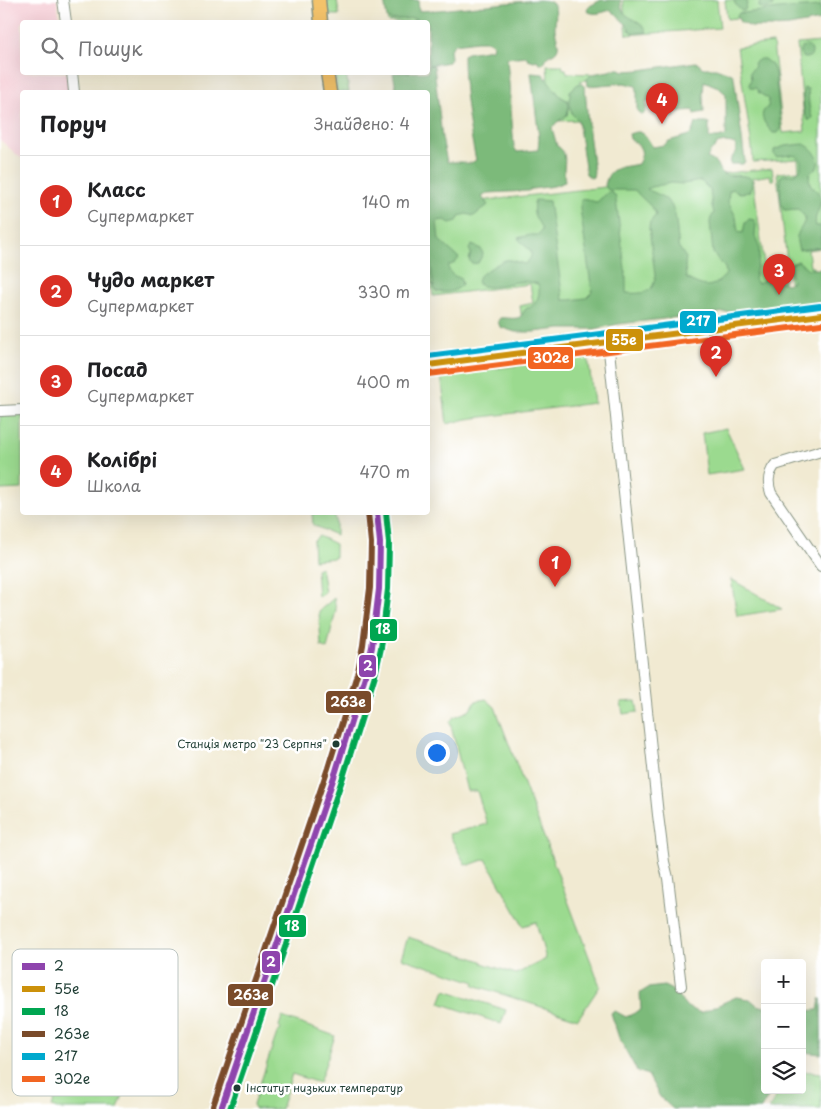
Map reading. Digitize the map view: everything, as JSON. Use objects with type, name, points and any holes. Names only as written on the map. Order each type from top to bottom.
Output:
[{"type":"main road","points":[[318,0],[321,20]]},
{"type":"main road","points":[[328,75],[330,90]]},
{"type":"main road","points":[[221,1109],[336,771],[366,673],[372,646],[379,589],[380,543],[378,515]]},
{"type":"street","points":[[63,0],[66,20]]},
{"type":"street","points":[[72,75],[74,90]]},
{"type":"street","points":[[430,365],[821,315]]},
{"type":"street","points":[[608,341],[658,815],[668,878],[681,986]]},
{"type":"street","points":[[0,411],[20,410]]},
{"type":"street","points":[[821,451],[775,465],[770,471],[768,478],[768,486],[771,493],[821,566]]},
{"type":"shaded area","points":[[0,0],[57,0],[60,20],[20,20],[20,75],[67,75],[69,90],[20,90],[20,157],[0,140]]},
{"type":"green space","points":[[326,0],[337,0],[339,15],[331,15],[329,13]]},
{"type":"green space","points":[[384,0],[418,0],[419,11],[536,0],[550,2],[555,8],[555,29],[558,44],[556,51],[547,57],[543,64],[537,60],[528,59],[526,56],[507,58],[514,147],[517,152],[538,150],[539,138],[531,73],[543,74],[560,96],[568,101],[567,115],[552,128],[557,146],[564,154],[565,182],[528,191],[488,193],[482,197],[488,205],[474,216],[466,214],[460,216],[457,221],[450,223],[445,220],[437,221],[439,240],[459,258],[455,263],[448,266],[449,271],[460,278],[462,284],[457,289],[451,291],[436,292],[430,259],[430,90],[397,90],[393,75],[430,75],[430,65],[434,66],[442,138],[447,162],[471,163],[476,160],[467,108],[463,55],[492,49],[493,44],[489,41],[477,41],[455,44],[450,49],[451,58],[449,62],[430,65],[430,20],[414,20],[416,18],[391,20],[387,18]]},
{"type":"green space","points":[[601,0],[621,0],[621,7],[624,13],[642,24],[647,32],[635,33],[630,31],[628,26],[611,10],[602,13],[587,11],[588,7]]},
{"type":"green space","points":[[623,0],[717,0],[720,28],[627,35]]},
{"type":"green space","points":[[725,0],[821,0],[821,9],[727,19]]},
{"type":"green space","points":[[735,0],[747,0],[745,10],[739,9],[734,2]]},
{"type":"green space","points":[[760,0],[771,0],[773,6],[766,9],[759,7]]},
{"type":"green space","points":[[821,6],[821,20],[789,26],[751,27],[740,22],[737,16],[739,13]]},
{"type":"green space","points":[[417,17],[414,20],[391,20]]},
{"type":"green space","points":[[821,42],[821,248],[808,250],[810,267],[814,267],[817,295],[791,298],[777,173],[799,171],[798,159],[753,162],[737,47],[773,43],[783,133],[805,131],[797,44]]},
{"type":"green space","points":[[806,46],[812,52],[806,58],[800,52]]},
{"type":"green space","points":[[764,59],[772,65],[775,73],[781,129],[778,133],[773,133],[763,120],[762,116],[764,110],[768,107],[769,99],[759,93],[756,88],[751,88],[749,85],[751,79],[750,72],[755,66],[754,63]]},
{"type":"green space","points":[[696,62],[703,68],[716,68],[732,74],[734,77],[745,161],[743,164],[730,164],[736,152],[736,145],[729,142],[717,144],[707,158],[715,162],[725,175],[744,176],[752,180],[749,192],[740,193],[733,189],[729,191],[728,201],[736,217],[738,232],[743,233],[745,223],[749,219],[754,220],[756,224],[755,236],[759,246],[759,258],[754,279],[757,283],[760,283],[766,277],[774,278],[786,284],[792,282],[791,264],[798,261],[808,269],[821,269],[821,302],[619,324],[595,329],[515,332],[500,327],[498,321],[500,318],[520,317],[534,304],[539,293],[538,284],[520,282],[487,287],[478,284],[478,279],[480,275],[506,260],[525,264],[529,260],[531,253],[518,238],[538,235],[542,230],[533,210],[535,200],[549,201],[563,300],[586,298],[592,292],[580,208],[581,199],[597,202],[610,192],[615,195],[616,200],[626,276],[626,293],[646,292],[653,286],[655,275],[649,228],[650,222],[656,215],[635,190],[608,190],[605,185],[607,179],[617,168],[638,164],[641,149],[630,139],[629,134],[634,132],[644,134],[653,147],[664,145],[669,141],[689,135],[695,123],[709,123],[709,138],[726,136],[726,94],[718,87],[704,81],[704,112],[694,114],[693,110],[674,112],[674,117],[666,118],[664,100],[646,101],[646,110],[643,115],[637,111],[636,86],[624,83],[588,86],[587,79],[592,74],[614,69],[624,71]],"holes":[[[701,181],[710,190],[714,213],[710,222],[713,253],[725,268],[726,274],[717,283],[708,286],[698,284],[686,278],[686,258],[678,246],[674,211],[666,199],[647,189],[671,183],[683,184]]]},
{"type":"green space","points":[[547,65],[562,65],[567,73],[592,74],[587,80],[580,81],[580,84],[570,91],[572,106],[578,120],[559,121],[567,115],[568,101],[560,96],[548,81]]},
{"type":"green space","points":[[335,75],[346,75],[349,90],[337,90]]},
{"type":"green space","points":[[578,84],[582,84],[585,87],[594,172],[591,178],[586,174],[578,120],[572,114],[570,108],[570,91]]},
{"type":"green space","points":[[804,88],[808,89],[812,117],[810,120],[806,117],[804,109]]},
{"type":"green space","points":[[804,144],[813,151],[818,161],[817,168],[810,173],[809,178],[811,185],[820,194],[821,198],[815,222],[816,226],[821,226],[821,247],[799,250],[797,237],[805,217],[798,209],[784,210],[781,203],[780,177],[795,174],[801,169],[801,161],[797,156],[776,157],[774,150],[785,146]]},
{"type":"green space","points":[[772,168],[774,180],[771,180],[770,175],[753,178],[765,272],[782,270],[787,298],[523,328],[520,306],[533,303],[530,284],[433,296],[430,271],[430,207]]},
{"type":"green space","points":[[472,245],[481,249],[483,254],[478,263],[473,263],[469,260],[471,253],[469,249]]},
{"type":"green space","points":[[588,357],[594,403],[467,419],[447,424],[441,375]]},
{"type":"green space","points":[[20,413],[20,489],[0,490],[0,416]]},
{"type":"green space","points":[[726,428],[745,469],[707,475],[702,433]]},
{"type":"green space","points":[[312,515],[335,515],[336,535],[313,525]]},
{"type":"green space","points":[[319,536],[335,544],[335,558],[314,560],[313,541]]},
{"type":"green space","points":[[321,567],[325,592],[318,597],[316,569]]},
{"type":"green space","points":[[731,579],[782,609],[737,616]]},
{"type":"green space","points":[[334,598],[336,610],[327,649],[321,646],[319,611]]},
{"type":"green space","points":[[486,699],[495,707],[600,986],[578,1019],[474,985],[475,982],[401,958],[408,937],[516,974],[546,959],[536,922],[523,926],[486,859],[469,865],[465,864],[449,834],[487,824],[477,791],[467,791],[450,722],[454,717],[469,711],[476,701]]},
{"type":"green space","points":[[636,701],[638,712],[623,714],[621,702]]},
{"type":"green space","points":[[664,986],[674,991],[687,1007],[701,1013],[736,997],[750,999],[761,1006],[761,1094],[770,1094],[761,1109],[673,1109],[660,1097],[648,1075],[637,1071],[619,1038],[611,1013],[615,1011],[626,1017],[641,1010],[640,993],[648,988]]},
{"type":"green space","points":[[445,990],[506,1010],[501,1024],[440,1003]]},
{"type":"green space","points":[[821,999],[821,1054],[806,1052],[806,1011],[818,1010]]},
{"type":"green space","points":[[282,1017],[335,1036],[319,1083],[292,1074],[281,1109],[254,1109],[253,1105],[277,1033],[281,1030],[279,1026]]},
{"type":"green space","points":[[806,1071],[821,1073],[821,1109],[769,1109],[778,1094],[806,1094]]},
{"type":"green space","points":[[56,1096],[123,1096],[118,1109],[57,1109],[52,1107]]},
{"type":"transit line","name":"217","points":[[430,356],[820,306]]},
{"type":"transit line","name":"55е","points":[[430,365],[821,315]]},
{"type":"transit line","name":"302е","points":[[430,374],[821,324]]},
{"type":"transit line","name":"263е","points":[[213,1106],[328,768],[358,671],[370,588],[371,543],[368,515]]},
{"type":"transit line","name":"2","points":[[221,1109],[336,771],[366,673],[372,647],[379,589],[380,543],[377,515]]},
{"type":"transit line","name":"18","points":[[230,1109],[344,774],[375,675],[381,648],[388,589],[389,543],[386,515]]},
{"type":"place","name":"Колібрі","points":[[662,124]]},
{"type":"place","name":"Посад","points":[[779,295]]},
{"type":"place","name":"Чудо маркет","points":[[716,377]]},
{"type":"place","name":"Класс","points":[[555,587]]},
{"type":"place","name":"Станція метро \"23 Серпня\"","points":[[336,744]]},
{"type":"place","name":"Інститут низьких температур","points":[[237,1088]]}]
